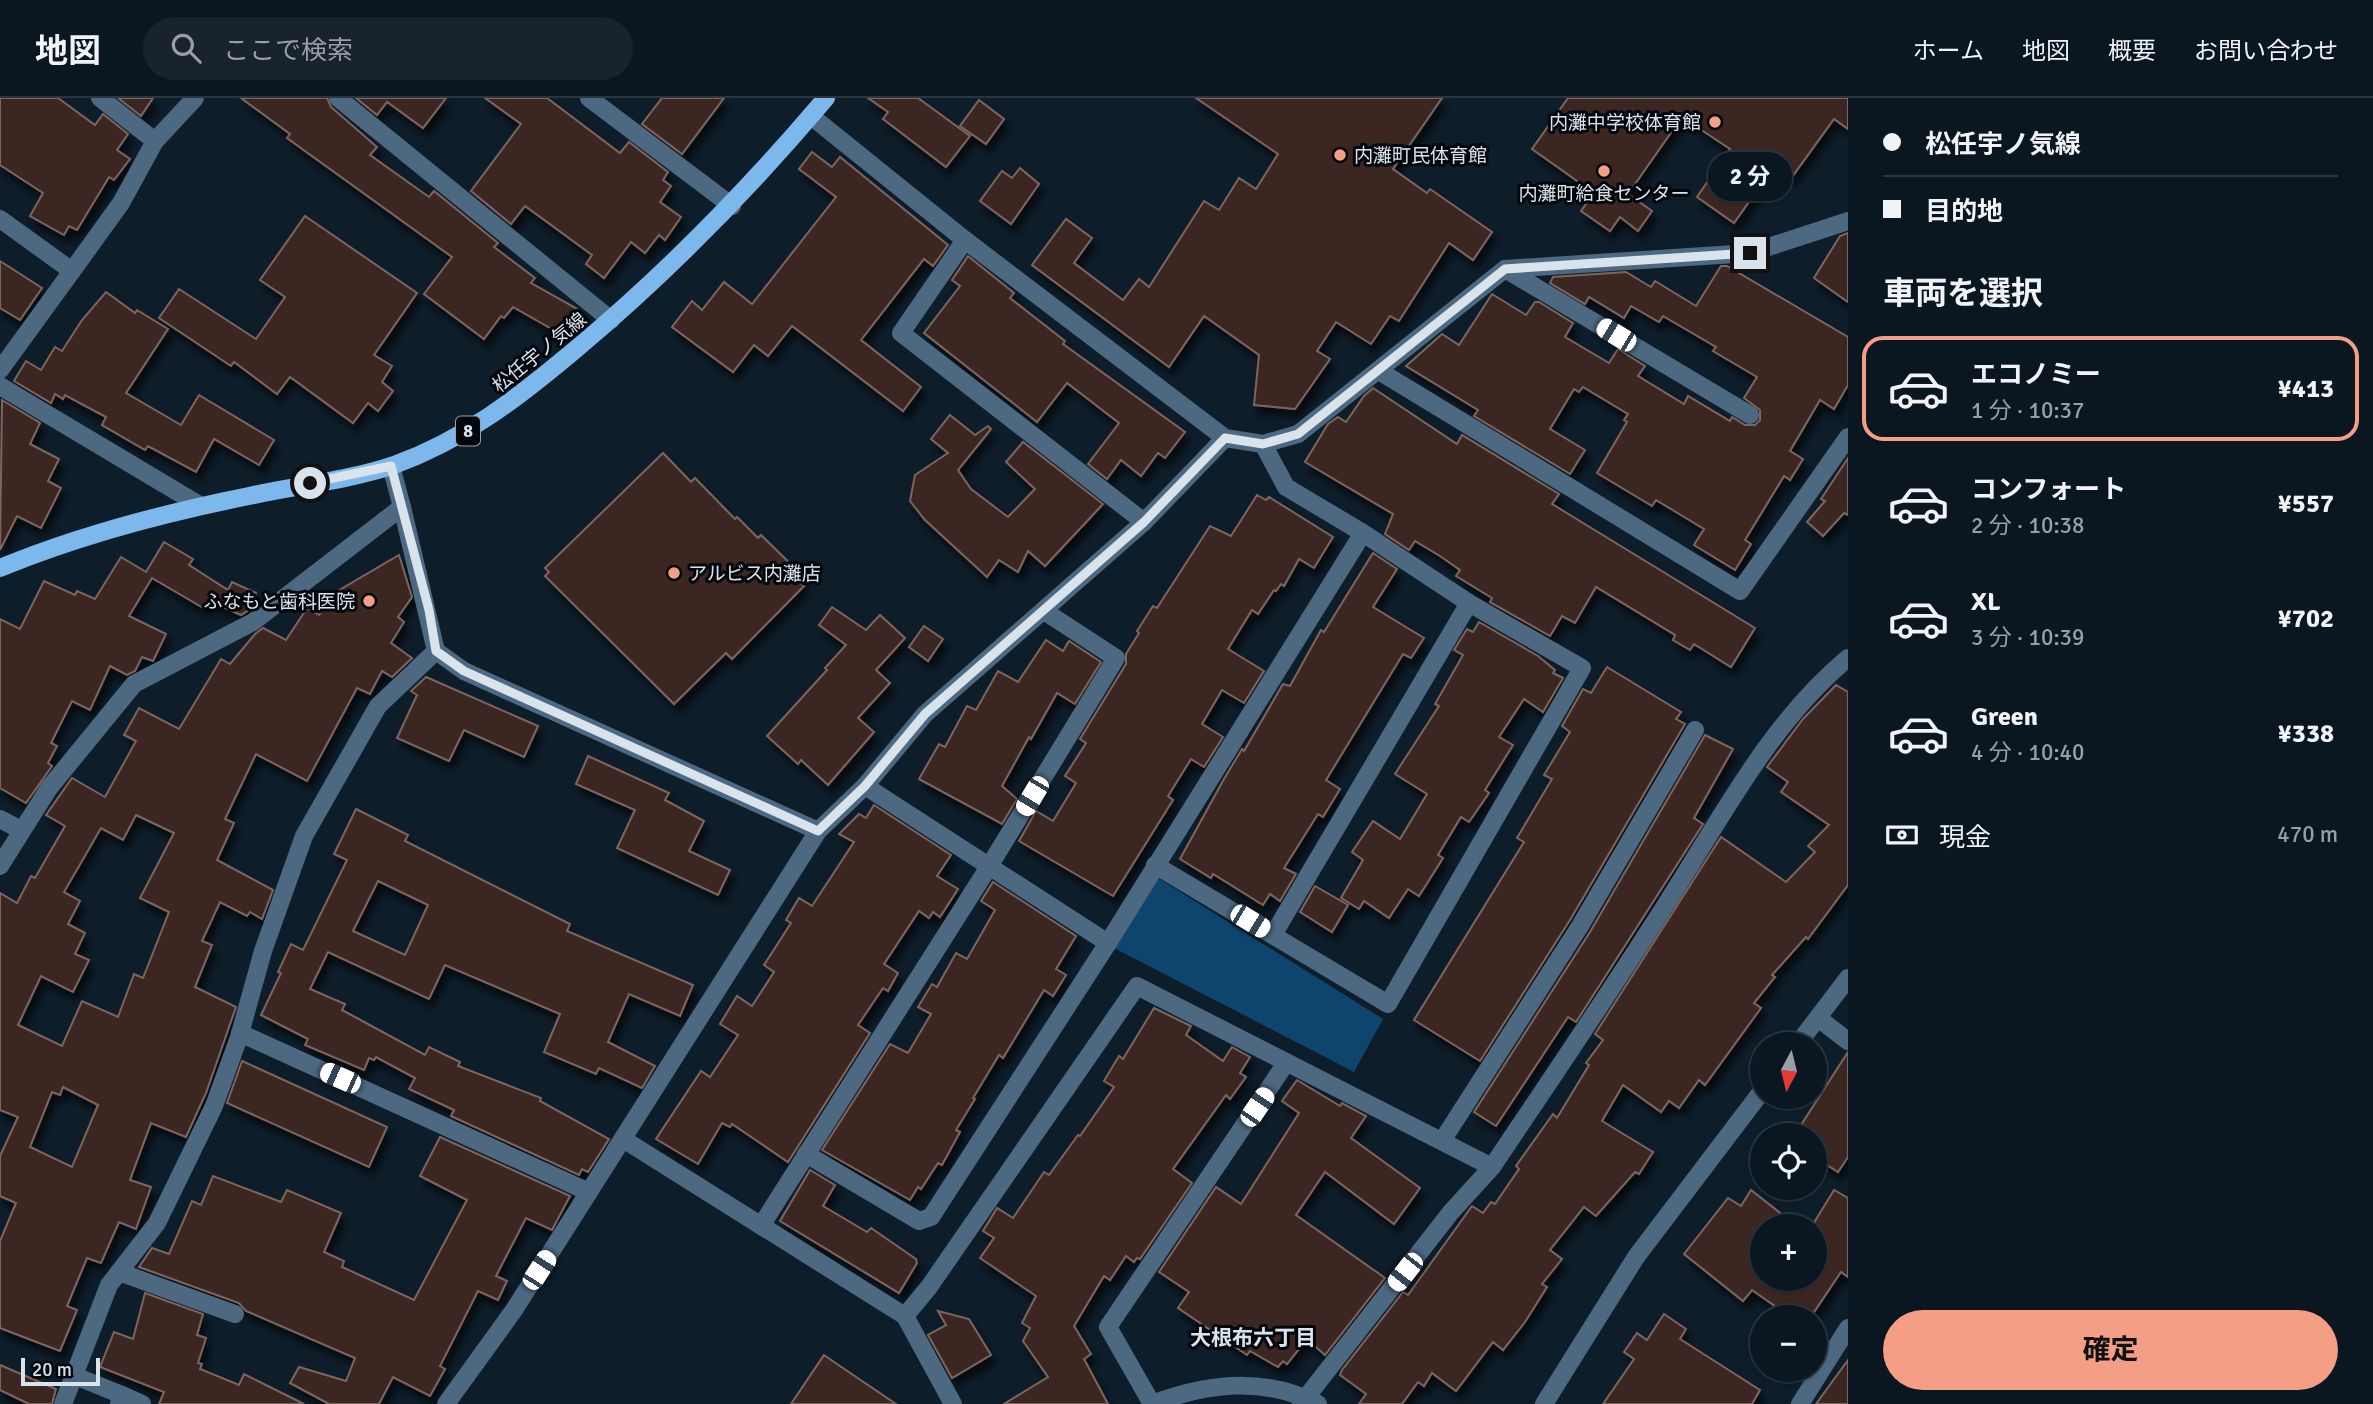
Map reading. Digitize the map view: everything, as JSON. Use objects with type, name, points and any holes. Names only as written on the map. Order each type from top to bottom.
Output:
[{"type":"main road","name":"松任宇ノ気線","points":[[0,568],[66,541],[201,506],[391,466],[450,443],[515,400],[611,320],[732,206],[826,98]]},
{"type":"street","points":[[100,98],[155,141]]},
{"type":"street","points":[[0,370],[121,203],[155,141],[195,98]]},
{"type":"street","points":[[338,98],[611,320]]},
{"type":"street","points":[[589,98],[732,206]]},
{"type":"street","points":[[811,116],[965,240],[1225,438],[1263,444],[1298,434],[1505,269],[1750,253],[1848,221]]},
{"type":"street","points":[[0,219],[72,271]]},
{"type":"street","points":[[965,240],[901,333],[1144,522]]},
{"type":"street","points":[[1505,269],[1750,415]]},
{"type":"street","points":[[1379,371],[1740,592],[1848,438]]},
{"type":"street","points":[[0,386],[201,506]]},
{"type":"street","points":[[446,1404],[513,1310],[818,831],[865,786],[925,714],[1144,522],[1225,438]]},
{"type":"street","points":[[1155,865],[1388,1004],[1582,668],[1469,603],[1363,533],[1286,487],[1263,444]]},
{"type":"street","points":[[391,466],[436,651],[464,671],[818,831]]},
{"type":"street","points":[[0,866],[49,788],[134,684],[253,622],[402,507]]},
{"type":"street","points":[[806,1154],[919,1221],[931,1217],[1108,943],[1363,533]]},
{"type":"street","points":[[1273,935],[1469,603]]},
{"type":"street","points":[[761,1226],[990,865],[1116,658],[1044,611]]},
{"type":"street","points":[[63,1404],[108,1285],[157,1223],[214,1106],[240,1033],[262,951],[304,836],[378,706],[436,651]]},
{"type":"street","points":[[1286,1063],[1108,1327],[1152,1404],[1221,1384],[1264,1388],[1308,1402],[1451,1212],[1492,1167],[1657,919],[1755,763],[1792,716],[1848,659]]},
{"type":"street","points":[[1442,1140],[1580,926],[1695,730]]},
{"type":"street","points":[[865,786],[1108,943]]},
{"type":"street","points":[[0,819],[21,830]]},
{"type":"street","points":[[1807,1032],[1848,978]]},
{"type":"street","points":[[905,1316],[929,1287],[1137,986],[1492,1167]]},
{"type":"street","points":[[1818,1018],[1848,1041]]},
{"type":"street","points":[[240,1033],[589,1192]]},
{"type":"street","points":[[1544,1404],[1636,1257],[1750,1107]]},
{"type":"street","points":[[624,1139],[905,1316],[953,1404]]},
{"type":"street","points":[[119,1272],[236,1314]]},
{"type":"street","points":[[1800,1404],[1848,1328]]},
{"type":"street","points":[[75,1376],[121,1399],[142,1404]]},
{"type":"shaded area","points":[[1158,878],[1383,1019],[1354,1072],[1114,948]]},
{"type":"building","points":[[0,98],[58,98],[95,125],[103,114],[128,134],[117,150],[130,159],[114,180],[109,177],[77,230],[69,226],[64,235],[30,216],[43,193],[0,165]]},
{"type":"building","points":[[118,98],[153,98],[141,116]]},
{"type":"building","points":[[241,98],[327,98],[331,107],[377,147],[370,155],[429,197],[434,191],[498,243],[494,247],[535,278],[531,283],[579,310],[564,336],[513,307],[504,318],[501,316],[484,339],[424,294],[452,257],[287,138],[290,134]]},
{"type":"building","points":[[356,98],[446,98],[423,128],[387,102],[377,115]]},
{"type":"building","points":[[485,98],[547,98],[620,153],[629,142],[668,172],[663,180],[671,186],[660,202],[681,217],[665,240],[659,235],[645,253],[631,242],[604,278],[586,264],[592,255],[525,206],[511,224],[471,191],[521,124]]},
{"type":"building","points":[[662,98],[724,98],[682,154],[642,124]]},
{"type":"building","points":[[868,98],[918,98],[970,136],[946,167],[883,119],[888,112]]},
{"type":"building","points":[[1196,98],[1442,98],[1393,169],[1427,193],[1430,189],[1492,232],[1473,260],[1449,243],[1399,321],[1390,316],[1371,344],[1336,322],[1317,351],[1330,359],[1295,409],[1254,405],[1259,355],[1204,316],[1169,367],[1032,265],[1066,219],[1092,238],[1074,263],[1123,300],[1139,279],[1149,287],[1204,201],[1219,210],[1239,178],[1256,189],[1278,154]]},
{"type":"building","points":[[1568,98],[1848,98],[1848,129],[1834,119],[1792,177],[1775,165],[1734,223],[1697,197],[1730,149],[1682,117],[1628,194],[1652,211],[1638,231],[1620,217],[1610,231],[1581,211],[1594,193],[1532,149]]},
{"type":"building","points":[[979,100],[1004,119],[986,144],[960,126]]},
{"type":"building","points":[[812,152],[832,167],[840,157],[948,245],[933,266],[924,259],[861,340],[921,387],[903,411],[792,326],[768,356],[754,345],[733,372],[672,327],[692,301],[702,310],[724,282],[752,304],[836,197],[799,169]]},
{"type":"building","points":[[1020,168],[1039,184],[1011,224],[980,201],[1002,171],[1012,178]]},
{"type":"building","points":[[305,216],[417,293],[374,355],[392,366],[382,382],[393,391],[378,411],[368,403],[353,423],[290,377],[277,394],[234,362],[231,366],[159,318],[179,289],[256,339],[285,297],[260,280]]},
{"type":"building","points":[[1848,233],[1848,302],[1814,278],[1840,236]]},
{"type":"building","points":[[968,256],[1014,293],[1010,298],[1065,341],[1063,344],[1185,432],[1165,458],[1158,453],[1141,476],[1121,460],[1107,479],[1088,464],[1119,423],[1067,383],[1037,422],[924,333],[960,286],[952,280]]},
{"type":"building","points":[[0,261],[42,288],[20,320],[0,308]]},
{"type":"building","points":[[1721,266],[1727,266],[1848,337],[1848,385],[1834,409],[1820,400],[1790,451],[1803,459],[1790,480],[1784,476],[1745,540],[1751,544],[1735,570],[1694,545],[1704,529],[1656,500],[1652,506],[1597,473],[1627,422],[1624,420],[1628,414],[1583,387],[1579,392],[1574,389],[1550,429],[1585,450],[1570,474],[1474,416],[1478,410],[1406,366],[1442,334],[1459,345],[1492,294],[1526,315],[1535,302],[1539,302],[1573,323],[1565,337],[1609,363],[1618,349],[1645,366],[1638,376],[1684,404],[1688,396],[1730,421],[1732,417],[1745,425],[1755,425],[1760,420],[1760,410],[1744,398],[1757,377],[1713,351],[1716,347],[1663,316],[1659,322],[1631,306],[1624,318],[1589,297],[1585,304],[1550,283],[1553,277],[1626,272],[1651,287],[1655,281],[1696,306]]},
{"type":"building","points":[[106,292],[135,313],[137,310],[168,329],[126,393],[181,425],[199,395],[274,440],[259,465],[214,439],[196,472],[148,446],[145,450],[102,425],[106,417],[65,395],[63,399],[55,394],[51,403],[14,381],[26,361],[41,370],[55,347],[62,351],[82,320]]},
{"type":"building","points":[[1373,388],[1457,444],[1462,435],[1559,494],[1552,504],[1755,628],[1731,667],[1694,644],[1690,650],[1673,640],[1675,635],[1596,587],[1575,623],[1562,616],[1550,636],[1490,602],[1492,598],[1456,576],[1460,570],[1440,556],[1415,541],[1409,550],[1385,534],[1393,514],[1305,462],[1328,424],[1338,417],[1346,422]]},
{"type":"building","points":[[2,400],[40,423],[30,444],[59,459],[48,481],[61,488],[41,528],[17,516],[0,550]]},
{"type":"building","points":[[950,415],[975,435],[988,426],[991,429],[958,470],[971,489],[1008,517],[1035,489],[1006,462],[1023,442],[1103,504],[1045,566],[1028,551],[1018,572],[999,560],[987,577],[925,520],[910,501],[915,475],[948,453],[931,439]]},
{"type":"building","name":"アルビス内灘店","points":[[663,453],[691,482],[695,478],[735,519],[737,517],[758,538],[761,535],[804,577],[799,582],[804,586],[732,659],[726,653],[674,704],[545,576],[549,572],[545,568]]},
{"type":"building","points":[[1848,458],[1848,515],[1844,513],[1823,536],[1807,522],[1825,501],[1821,499]]},
{"type":"building","points":[[1257,495],[1266,500],[1269,497],[1333,537],[1314,568],[1299,559],[1284,586],[1281,584],[1274,590],[1258,614],[1252,610],[1228,649],[1264,671],[1244,703],[1222,690],[1202,724],[1223,737],[1204,767],[1191,759],[1168,796],[1173,800],[1113,896],[1019,841],[1036,811],[1053,821],[1076,783],[1065,776],[1086,743],[1080,739],[1126,664],[1126,654],[1153,606],[1157,608],[1210,526],[1231,536]]},
{"type":"building","points":[[164,542],[193,559],[189,565],[228,590],[232,582],[256,593],[251,604],[255,606],[241,615],[210,601],[205,609],[152,578],[129,616],[166,634],[153,661],[142,657],[135,671],[127,675],[110,666],[90,710],[72,701],[51,743],[57,746],[48,763],[52,766],[26,803],[0,788],[0,619],[20,629],[44,581],[75,595],[77,591],[95,599],[121,557],[146,572]]},
{"type":"building","points":[[1373,553],[1397,569],[1373,607],[1424,638],[1411,658],[1403,654],[1326,780],[1340,789],[1323,817],[1318,814],[1284,868],[1296,874],[1280,901],[1270,894],[1263,905],[1213,874],[1211,878],[1180,859],[1242,749],[1244,751],[1283,684],[1290,686],[1321,630],[1324,632]]},
{"type":"building","points":[[399,555],[412,597],[398,617],[404,622],[391,643],[412,658],[392,677],[382,671],[370,694],[357,688],[307,781],[256,754],[225,819],[234,823],[217,860],[273,890],[262,919],[250,912],[247,916],[220,902],[202,941],[212,945],[195,987],[236,1007],[206,1093],[186,1137],[151,1123],[130,1180],[151,1187],[136,1229],[119,1222],[101,1263],[87,1258],[67,1306],[77,1310],[60,1351],[0,1328],[0,1241],[16,1203],[0,1196],[0,1156],[18,1117],[0,1110],[0,893],[17,903],[31,876],[35,878],[65,826],[46,815],[72,778],[105,797],[136,741],[124,735],[139,708],[179,729],[221,659],[230,664],[263,628],[286,640],[307,608],[319,615],[336,592]],"holes":[[[136,815],[174,833],[140,898],[169,912],[143,978],[134,974],[118,1017],[82,1001],[62,1046],[18,1025],[41,976],[73,992],[89,960],[75,954],[85,933],[68,924],[80,901],[64,892],[101,828],[123,840]],[[63,1087],[98,1105],[72,1167],[30,1147],[52,1092],[60,1095]]]},
{"type":"building","points":[[832,607],[866,630],[880,615],[905,638],[876,670],[890,683],[858,718],[874,732],[828,785],[801,760],[798,764],[767,736],[846,645],[819,625]]},
{"type":"building","points":[[1479,622],[1538,656],[1555,670],[1553,673],[1563,678],[1543,712],[1524,699],[1499,737],[1513,745],[1485,790],[1489,793],[1469,822],[1461,817],[1438,855],[1443,858],[1419,896],[1408,889],[1389,918],[1364,901],[1359,909],[1341,898],[1363,860],[1352,852],[1373,821],[1400,839],[1427,794],[1395,774],[1439,706],[1435,704],[1463,655],[1454,650],[1467,629],[1473,632]]},
{"type":"building","points":[[924,626],[943,639],[928,661],[909,647]]},
{"type":"building","points":[[1046,640],[1063,651],[1069,641],[1101,662],[1075,704],[1057,693],[1031,739],[1029,737],[1002,786],[1017,799],[1002,824],[919,779],[939,744],[945,747],[967,706],[976,710],[998,671],[1018,682]]},
{"type":"building","points":[[1607,667],[1681,712],[1676,719],[1685,724],[1570,920],[1480,1061],[1414,1020],[1524,842],[1517,838],[1552,779],[1544,775],[1570,732],[1562,726],[1583,689],[1591,693]]},
{"type":"building","points":[[426,677],[538,726],[524,757],[464,730],[449,761],[397,738],[417,695],[411,691]]},
{"type":"building","points":[[1836,685],[1848,692],[1848,885],[1808,939],[1806,937],[1772,975],[1775,977],[1754,1003],[1761,1008],[1705,1085],[1699,1080],[1679,1108],[1669,1101],[1661,1112],[1623,1085],[1602,1121],[1653,1152],[1639,1174],[1635,1172],[1596,1216],[1584,1207],[1550,1250],[1562,1259],[1542,1284],[1547,1287],[1525,1322],[1503,1350],[1493,1342],[1456,1391],[1432,1373],[1424,1386],[1418,1382],[1402,1404],[1359,1404],[1366,1394],[1340,1375],[1342,1370],[1403,1292],[1408,1295],[1472,1206],[1483,1213],[1491,1202],[1495,1204],[1519,1169],[1516,1166],[1553,1114],[1557,1118],[1589,1065],[1586,1063],[1603,1040],[1595,1034],[1721,837],[1786,882],[1815,852],[1808,846],[1829,825],[1781,792],[1788,782],[1767,767],[1803,719]]},
{"type":"building","points":[[1705,735],[1733,749],[1694,818],[1703,824],[1576,1022],[1568,1017],[1496,1126],[1474,1112],[1590,932]]},
{"type":"building","points":[[588,756],[669,793],[665,800],[704,821],[689,851],[730,870],[718,895],[617,848],[635,810],[576,784]]},
{"type":"building","points":[[874,805],[951,855],[937,876],[958,889],[940,917],[933,912],[929,918],[919,911],[884,964],[898,973],[888,991],[883,988],[858,1025],[870,1033],[788,1162],[732,1124],[730,1127],[722,1123],[698,1164],[656,1139],[701,1071],[710,1077],[738,1035],[720,1024],[737,996],[752,1006],[774,972],[764,965],[791,923],[786,920],[799,898],[812,906],[854,842],[839,834],[859,814],[866,818]]},
{"type":"building","points":[[356,809],[408,835],[405,841],[570,924],[567,931],[693,985],[680,1016],[629,994],[608,1042],[655,1066],[642,1088],[599,1068],[596,1074],[544,1052],[560,1014],[445,965],[429,999],[328,952],[310,989],[345,1004],[342,1010],[425,1055],[429,1047],[460,1062],[458,1066],[541,1098],[540,1101],[609,1139],[588,1172],[582,1169],[579,1175],[451,1116],[454,1110],[409,1089],[415,1078],[376,1057],[374,1060],[369,1058],[364,1070],[305,1045],[308,1039],[261,1015],[291,944],[303,950],[347,860],[334,854]],"holes":[[[378,881],[428,905],[405,955],[353,931]]]},
{"type":"building","points":[[993,882],[1076,936],[1056,969],[1066,975],[1053,996],[1044,990],[1003,1058],[999,1055],[973,1098],[975,1099],[956,1130],[960,1132],[942,1165],[938,1163],[921,1189],[918,1187],[910,1200],[822,1150],[890,1044],[908,1053],[931,1014],[918,1007],[932,984],[937,987],[956,953],[967,959],[995,910],[981,901]]},
{"type":"building","points":[[1315,886],[1348,905],[1332,932],[1300,912]]},
{"type":"building","points":[[1154,1008],[1191,1026],[1186,1035],[1223,1061],[1232,1047],[1250,1057],[1240,1073],[1246,1077],[1230,1099],[1226,1095],[1173,1169],[1192,1183],[1140,1259],[1137,1258],[1134,1262],[1126,1256],[1110,1280],[1104,1276],[1074,1326],[1091,1354],[1084,1359],[1108,1404],[1004,1404],[1048,1377],[1023,1341],[1030,1328],[1022,1323],[1036,1296],[980,1258],[994,1238],[983,1231],[997,1208],[1013,1218],[1044,1172],[1049,1175],[1078,1135],[1080,1136],[1114,1087],[1104,1081],[1119,1056],[1123,1059]]},
{"type":"building","points":[[1848,1052],[1848,1157],[1838,1172],[1827,1165],[1827,1123],[1802,1123],[1811,1110],[1827,1110],[1827,1085]]},
{"type":"building","points":[[242,1061],[387,1127],[369,1167],[227,1103]]},
{"type":"building","points":[[1297,1080],[1340,1106],[1342,1103],[1366,1116],[1351,1138],[1420,1188],[1394,1224],[1325,1172],[1296,1215],[1385,1278],[1325,1355],[1307,1339],[1287,1364],[1283,1361],[1278,1367],[1250,1351],[1247,1355],[1178,1308],[1189,1292],[1159,1272],[1216,1187],[1241,1204],[1299,1113],[1282,1101]]},
{"type":"building","points":[[440,1137],[570,1196],[552,1230],[526,1218],[496,1276],[507,1281],[498,1300],[478,1291],[440,1366],[445,1369],[430,1396],[393,1377],[379,1404],[329,1404],[290,1383],[299,1367],[346,1381],[355,1358],[246,1311],[239,1303],[139,1267],[152,1248],[169,1254],[192,1201],[201,1205],[213,1176],[281,1202],[287,1190],[341,1213],[324,1252],[344,1261],[342,1267],[414,1300],[467,1200],[420,1176]]},
{"type":"building","points":[[810,1170],[835,1185],[823,1206],[867,1232],[871,1228],[916,1259],[917,1263],[899,1293],[780,1221]]},
{"type":"building","points":[[1834,1190],[1848,1198],[1848,1277],[1841,1272],[1819,1305],[1773,1305],[1753,1291],[1827,1291],[1827,1214],[1819,1214]]},
{"type":"building","points":[[1750,1192],[1750,1200],[1764,1200],[1781,1214],[1750,1214],[1751,1291],[1743,1301],[1684,1254],[1728,1198],[1741,1206]]},
{"type":"building","points":[[145,1293],[203,1314],[197,1335],[206,1338],[198,1363],[202,1364],[200,1369],[239,1385],[244,1374],[304,1404],[159,1404],[164,1392],[100,1367],[114,1332],[133,1339]]},
{"type":"building","points":[[938,1311],[969,1319],[991,1355],[952,1378],[928,1335],[946,1325]]},
{"type":"building","points":[[1664,1314],[1686,1329],[1680,1339],[1760,1390],[1752,1404],[1603,1404],[1634,1359],[1624,1352],[1637,1333],[1647,1340]]},
{"type":"building","points":[[824,1355],[837,1364],[896,1404],[791,1404]]},
{"type":"building","points":[[1848,1360],[1848,1404],[1816,1404]]},
{"type":"building","points":[[0,1365],[56,1389],[52,1404],[29,1404],[0,1390]]},
{"type":"place","name":"内灘中学校体育館","points":[[1715,122]]},
{"type":"place","name":"内灘町民体育館","points":[[1340,155]]},
{"type":"place","name":"内灘町給食センター","points":[[1604,171]]},
{"type":"place","name":"アルビス内灘店","points":[[674,573]]},
{"type":"place","name":"ふなもと歯科医院","points":[[369,601]]},
{"type":"district","name":"大根布六丁目","points":[[1253,1338]]},
{"type":"route","points":[[310,483],[391,466],[429,610],[436,651],[464,671],[818,831],[865,786],[925,714],[1144,522],[1225,438],[1263,444],[1298,434],[1505,269],[1750,253]]}]
